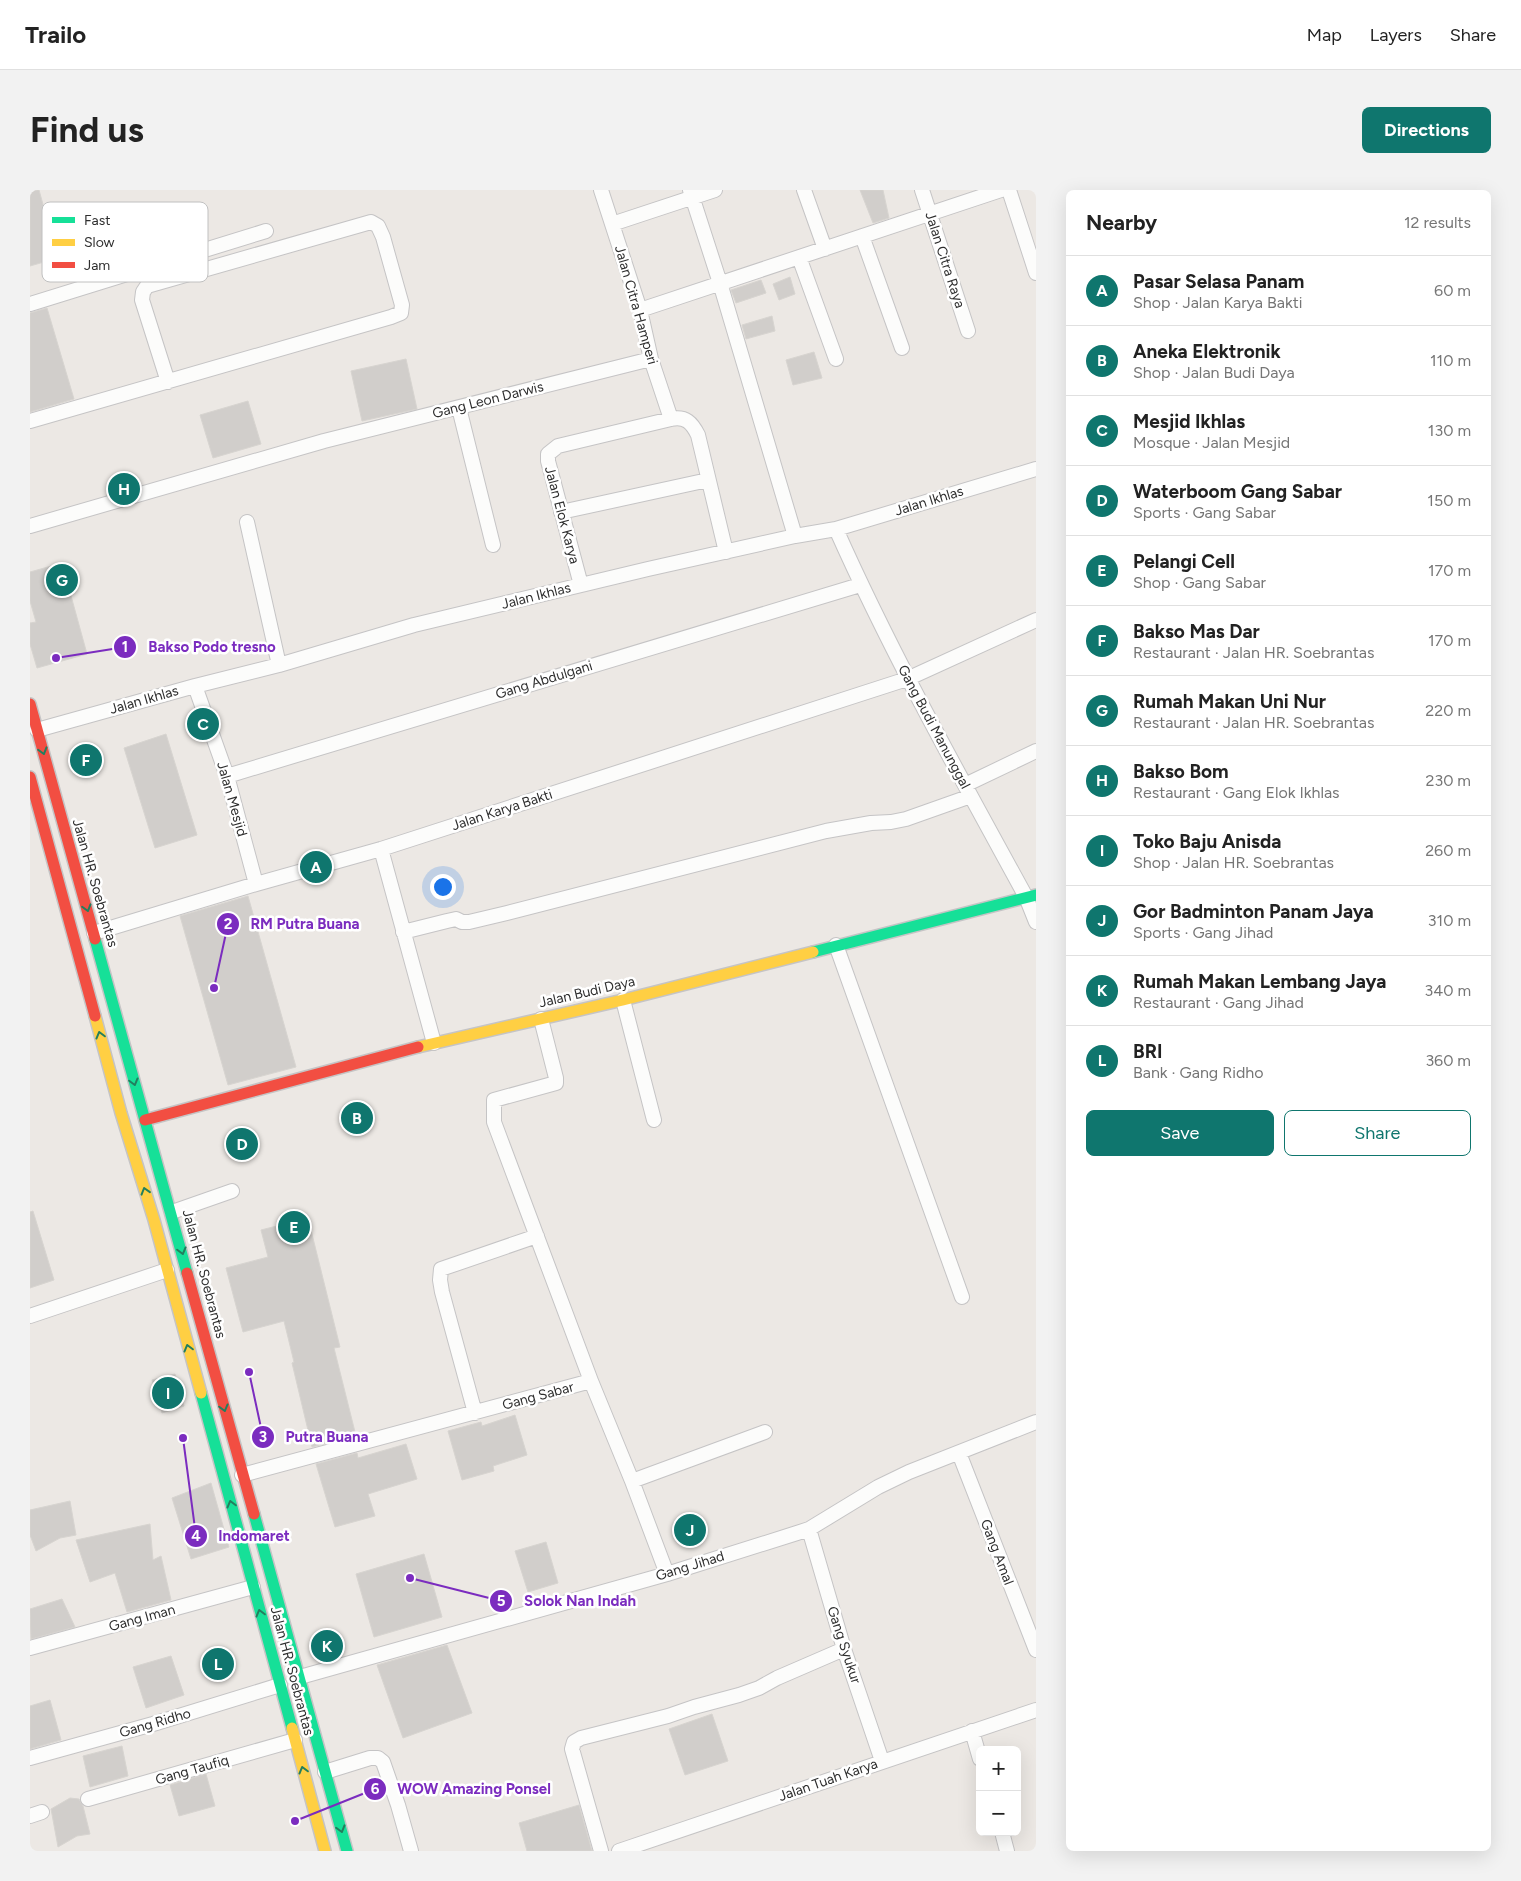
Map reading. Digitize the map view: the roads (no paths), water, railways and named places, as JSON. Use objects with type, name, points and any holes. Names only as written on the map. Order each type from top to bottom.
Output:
[{"type":"main road","name":"Jalan HR. Soebrantas","points":[[30,704],[172,1212],[242,1475],[300,1677],[347,1851]]},
{"type":"main road","name":"Jalan HR. Soebrantas","points":[[30,777],[121,1113],[154,1220],[325,1851]]},
{"type":"main road","name":"Jalan Budi Daya","points":[[145,1120],[434,1044],[624,1000],[1031,896]]},
{"type":"main road","points":[[248,1568],[267,1563]]},
{"type":"street","name":"Jalan Citra Hamperi","points":[[601,190],[640,310],[651,359],[671,419]]},
{"type":"street","points":[[612,224],[691,194],[715,190]]},
{"type":"street","points":[[804,190],[825,249]]},
{"type":"street","name":"Jalan Citra Raya","points":[[922,190],[968,331]]},
{"type":"street","points":[[640,310],[799,258],[930,212],[1001,190]]},
{"type":"street","points":[[1009,190],[1036,273]]},
{"type":"street","points":[[691,194],[720,283],[796,536]]},
{"type":"street","points":[[30,421],[401,313],[402,305],[383,236],[378,226],[371,222],[208,268]]},
{"type":"street","points":[[208,249],[266,231]]},
{"type":"street","points":[[862,236],[902,348]]},
{"type":"street","points":[[799,258],[836,359]]},
{"type":"street","points":[[30,304],[101,282]]},
{"type":"street","points":[[160,282],[147,286],[143,292],[142,300],[168,382]]},
{"type":"street","name":"Gang Leon Darwis","points":[[30,526],[324,441],[651,359]]},
{"type":"street","points":[[459,408],[493,545]]},
{"type":"street","points":[[671,419],[683,418],[690,422],[698,435],[726,552]]},
{"type":"street","name":"Jalan Elok Karya","points":[[580,585],[548,461],[548,454],[558,446],[671,419]]},
{"type":"street","name":"Jalan Ikhlas","points":[[37,730],[414,625],[580,585],[796,536],[836,529],[1036,469]]},
{"type":"street","points":[[561,512],[708,480]]},
{"type":"street","points":[[247,522],[279,664]]},
{"type":"street","name":"Gang Budi Manunggal","points":[[836,529],[860,585],[907,679],[968,791],[1031,896],[1036,922]]},
{"type":"street","name":"Gang Abdulgani","points":[[227,776],[860,585]]},
{"type":"street","name":"Jalan Karya Bakti","points":[[94,933],[256,884],[381,849],[907,679],[1036,620]]},
{"type":"street","name":"Jalan Mesjid","points":[[196,686],[227,776],[256,884]]},
{"type":"street","points":[[403,932],[456,919],[462,922],[469,922],[507,913],[826,831],[871,823],[898,821],[968,791],[1036,751]]},
{"type":"street","points":[[381,849],[434,1044]]},
{"type":"street","points":[[836,945],[962,1297]]},
{"type":"street","points":[[624,1000],[654,1120]]},
{"type":"street","points":[[541,1019],[556,1083],[494,1100],[494,1122],[591,1381]]},
{"type":"street","points":[[172,1212],[232,1191]]},
{"type":"street","points":[[475,1413],[442,1292],[441,1269],[537,1236]]},
{"type":"street","points":[[30,1316],[167,1270]]},
{"type":"street","name":"Gang Sabar","points":[[242,1475],[591,1381],[632,1481],[667,1574]]},
{"type":"street","name":"Gang Jihad","points":[[300,1677],[667,1574],[809,1529],[878,1487],[909,1472],[1036,1422]]},
{"type":"street","points":[[632,1481],[765,1432]]},
{"type":"street","name":"Gang Amal","points":[[959,1453],[1036,1650]]},
{"type":"street","name":"Gang Syukur","points":[[809,1529],[844,1649],[882,1761]]},
{"type":"street","name":"Gang Iman","points":[[30,1648],[253,1587]]},
{"type":"street","points":[[601,1851],[572,1750],[574,1742],[581,1738],[668,1716],[753,1690],[844,1649]]},
{"type":"street","name":"Gang Ridho","points":[[30,1758],[153,1724],[280,1685]]},
{"type":"street","name":"Jalan Tuah Karya","points":[[620,1851],[1036,1710]]},
{"type":"street","points":[[972,1731],[976,1746]]},
{"type":"street","name":"Gang Taufiq","points":[[88,1799],[295,1740]]},
{"type":"street","points":[[325,1772],[370,1758],[378,1758],[382,1762],[398,1805],[410,1851]]},
{"type":"street","points":[[1003,1836],[1007,1851]]},
{"type":"place","name":"Bakso Bom","points":[[124,489]]},
{"type":"place","name":"Rumah Makan Uni Nur","points":[[62,580]]},
{"type":"place","name":"Bakso Podo tresno","points":[[56,658]]},
{"type":"place","name":"Mesjid Ikhlas","points":[[203,724]]},
{"type":"place","name":"Bakso Mas Dar","points":[[86,760]]},
{"type":"place","name":"Pasar Selasa Panam","points":[[316,867]]},
{"type":"place","name":"RM Putra Buana","points":[[214,988]]},
{"type":"place","name":"Aneka Elektronik","points":[[357,1118]]},
{"type":"place","name":"Waterboom Gang Sabar","points":[[242,1144]]},
{"type":"place","name":"Pelangi Cell","points":[[294,1227]]},
{"type":"place","name":"Putra Buana","points":[[249,1372]]},
{"type":"place","name":"Toko Baju Anisda","points":[[168,1393]]},
{"type":"place","name":"Indomaret","points":[[183,1438]]},
{"type":"place","name":"Gor Badminton Panam Jaya","points":[[690,1530]]},
{"type":"place","name":"Solok Nan Indah","points":[[410,1578]]},
{"type":"place","name":"Rumah Makan Lembang Jaya","points":[[327,1646]]},
{"type":"place","name":"BRI","points":[[218,1664]]},
{"type":"place","name":"WOW Amazing Ponsel","points":[[295,1821]]}]
